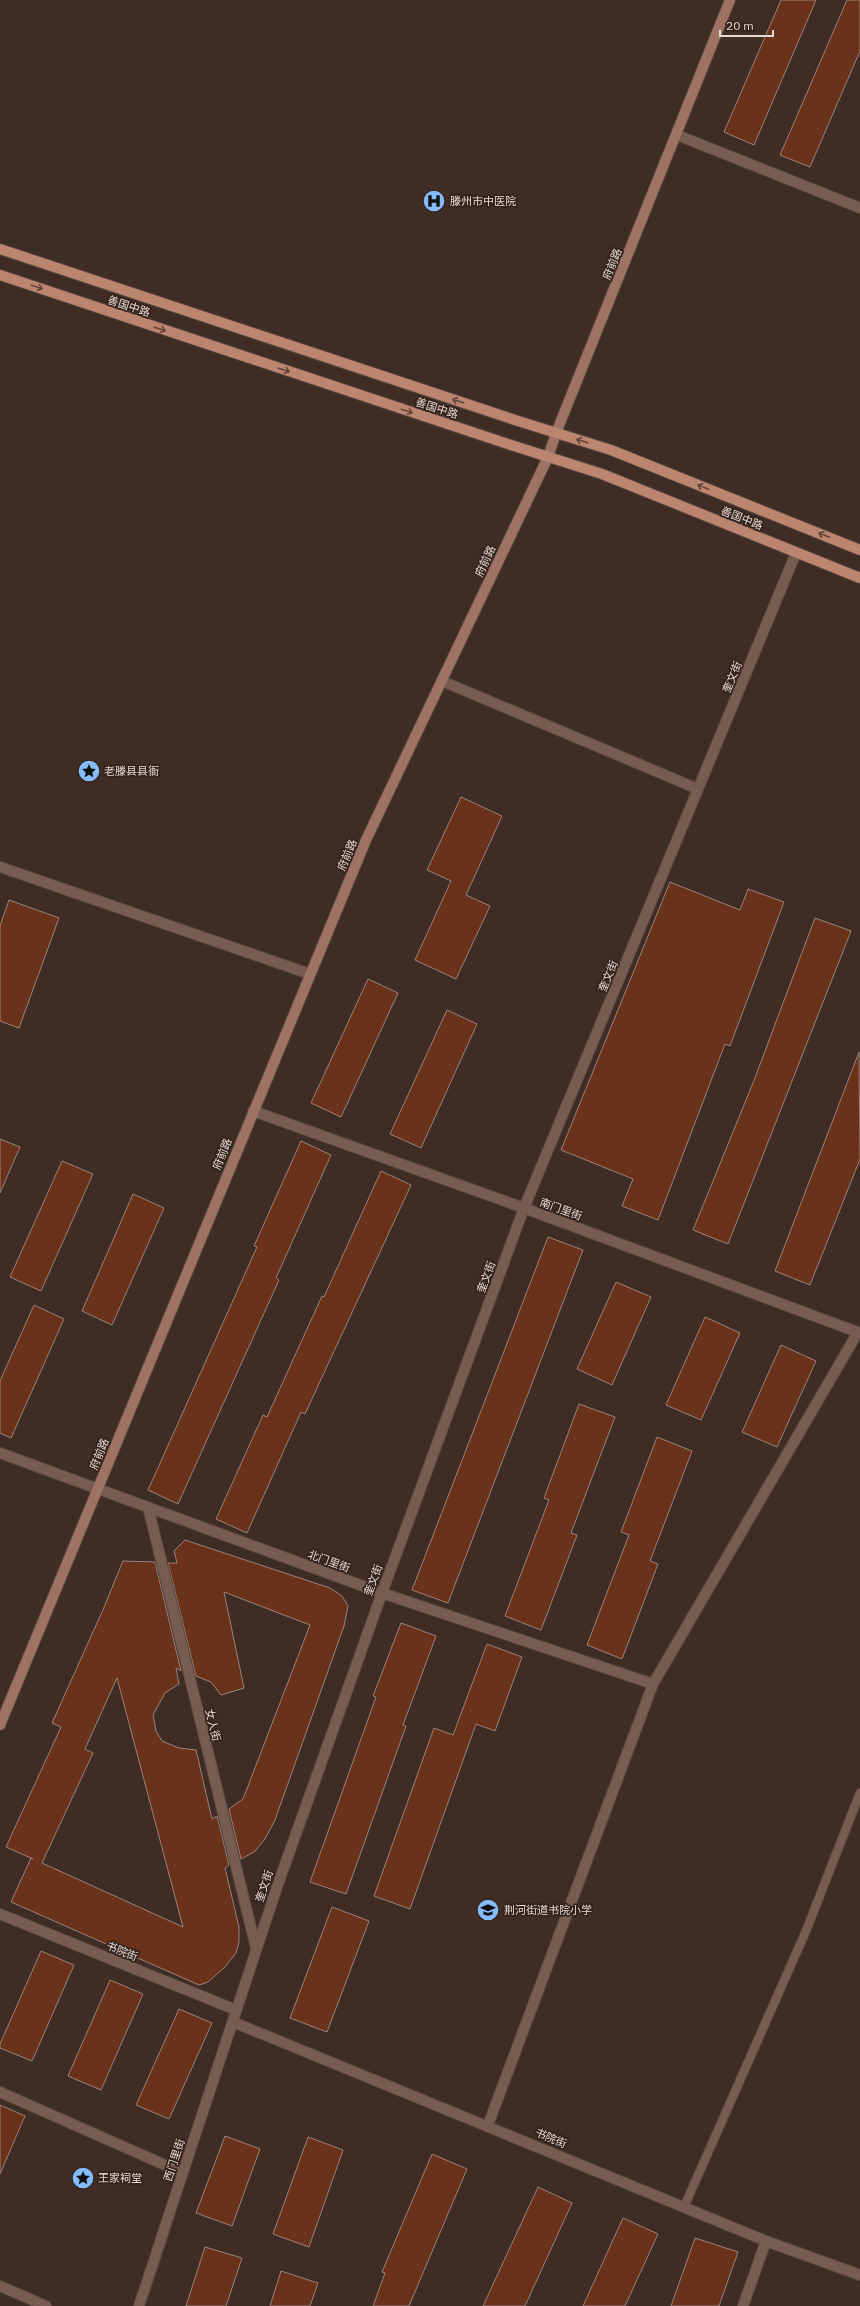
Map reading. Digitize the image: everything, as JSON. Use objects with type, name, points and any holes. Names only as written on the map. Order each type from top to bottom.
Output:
[{"type":"main road","name":"府前路","points":[[0,1725],[366,840],[548,457],[556,433],[730,0]]},
{"type":"main road","name":"善国中路","points":[[0,248],[611,450],[860,550]]},
{"type":"main road","name":"善国中路","points":[[0,275],[602,474],[860,578]]},
{"type":"street","points":[[677,135],[860,208]]},
{"type":"street","name":"奎文街","points":[[233,2022],[256,1948],[382,1593],[524,1208],[796,553]]},
{"type":"street","points":[[442,681],[698,789]]},
{"type":"street","points":[[0,867],[310,974]]},
{"type":"street","name":"南门里街","points":[[253,1111],[524,1208],[859,1332]]},
{"type":"street","points":[[488,2125],[653,1684],[859,1332]]},
{"type":"street","name":"北门里街","points":[[0,1453],[382,1593],[653,1684]]},
{"type":"street","name":"女人街","points":[[148,1507],[256,1948]]},
{"type":"street","name":"书院街","points":[[0,1914],[236,2010]]},
{"type":"street","name":"书院街","points":[[233,2022],[488,2125],[766,2241],[860,2275]]},
{"type":"street","name":"西门里街","points":[[138,2306],[233,2022]]},
{"type":"street","points":[[0,2092],[183,2173]]},
{"type":"street","points":[[743,2306],[766,2241]]},
{"type":"street","points":[[0,2286],[46,2306]]},
{"type":"lane","points":[[684,2207],[806,1931],[860,1793]]},
{"type":"building","points":[[781,0],[816,0],[754,145],[724,132]]},
{"type":"building","points":[[847,0],[860,0],[860,51],[810,167],[780,155]]},
{"type":"building","points":[[461,797],[502,816],[466,895],[490,906],[456,979],[415,960],[451,881],[427,870]]},
{"type":"building","points":[[670,882],[740,910],[748,889],[784,902],[730,1046],[725,1044],[658,1220],[622,1206],[633,1179],[561,1150]]},
{"type":"building","points":[[9,900],[59,918],[19,1028],[0,1021],[0,926]]},
{"type":"building","points":[[815,918],[851,931],[728,1244],[693,1230],[753,1083]]},
{"type":"building","points":[[368,979],[398,993],[341,1117],[311,1103]]},
{"type":"building","points":[[447,1010],[477,1024],[421,1148],[390,1134]]},
{"type":"building","points":[[859,1052],[860,1159],[810,1285],[775,1271]]},
{"type":"building","points":[[0,1139],[20,1147],[0,1193]]},
{"type":"building","points":[[301,1141],[331,1155],[276,1278],[279,1280],[178,1504],[148,1490],[257,1247],[254,1246]]},
{"type":"building","points":[[62,1161],[93,1174],[41,1291],[10,1277]]},
{"type":"building","points":[[381,1171],[411,1185],[305,1414],[301,1412],[247,1533],[216,1519],[263,1415],[267,1417],[322,1296],[324,1297]]},
{"type":"building","points":[[133,1194],[164,1208],[112,1325],[82,1311]]},
{"type":"building","points":[[548,1237],[583,1250],[448,1603],[412,1590]]},
{"type":"building","points":[[616,1282],[651,1297],[612,1385],[577,1369]]},
{"type":"building","points":[[34,1305],[64,1319],[11,1438],[0,1433],[0,1381]]},
{"type":"building","points":[[705,1317],[740,1333],[701,1420],[666,1405]]},
{"type":"building","points":[[781,1345],[816,1361],[777,1447],[742,1432]]},
{"type":"building","points":[[579,1404],[615,1417],[571,1533],[577,1535],[541,1630],[505,1616],[549,1500],[544,1498]]},
{"type":"building","points":[[657,1437],[692,1451],[650,1561],[658,1564],[622,1659],[587,1645],[629,1535],[621,1532]]},
{"type":"building","points":[[185,1540],[330,1588],[342,1596],[348,1606],[344,1626],[275,1820],[265,1839],[254,1852],[241,1859],[229,1809],[243,1799],[310,1625],[224,1592],[244,1688],[221,1695],[211,1682],[196,1676],[168,1563],[177,1563],[174,1551]]},
{"type":"building","points":[[123,1561],[155,1562],[181,1671],[176,1668],[179,1684],[165,1693],[153,1715],[156,1731],[162,1741],[179,1748],[196,1750],[212,1819],[217,1816],[229,1865],[225,1868],[239,1927],[239,1942],[236,1953],[225,1967],[208,1982],[199,1985],[11,1902],[31,1858],[6,1847],[61,1727],[52,1723],[102,1612]],"holes":[[[117,1678],[183,1927],[42,1863],[93,1753],[85,1749]]]},
{"type":"building","points":[[401,1623],[436,1636],[403,1725],[406,1726],[346,1894],[310,1882],[376,1697],[373,1696]]},
{"type":"building","points":[[487,1644],[522,1657],[495,1731],[476,1724],[410,1909],[374,1896],[434,1728],[453,1735]]},
{"type":"building","points":[[332,1907],[369,1921],[327,2032],[290,2018]]},
{"type":"building","points":[[41,1951],[74,1965],[32,2061],[0,2048],[0,2044]]},
{"type":"building","points":[[110,1980],[143,1994],[101,2090],[68,2076]]},
{"type":"building","points":[[179,2009],[212,2023],[169,2119],[136,2105]]},
{"type":"building","points":[[0,2105],[25,2116],[0,2174]]},
{"type":"building","points":[[225,2136],[260,2149],[232,2226],[196,2213]]},
{"type":"building","points":[[308,2137],[343,2150],[309,2247],[273,2234]]},
{"type":"building","points":[[432,2154],[467,2169],[409,2306],[373,2306],[385,2273],[382,2272]]},
{"type":"building","points":[[538,2187],[572,2203],[525,2306],[483,2306]]},
{"type":"building","points":[[623,2218],[658,2234],[625,2306],[583,2306]]},
{"type":"building","points":[[695,2238],[738,2252],[719,2306],[671,2306]]},
{"type":"building","points":[[205,2247],[242,2258],[226,2306],[186,2306]]},
{"type":"building","points":[[281,2271],[318,2283],[310,2306],[270,2306]]},
{"type":"place","name":"滕州市中医院","points":[[434,201]]},
{"type":"place","name":"老滕县县衙","points":[[89,771]]},
{"type":"place","name":"荆河街道书院小学","points":[[488,1910]]},
{"type":"place","name":"王家祠堂","points":[[83,2178]]}]
